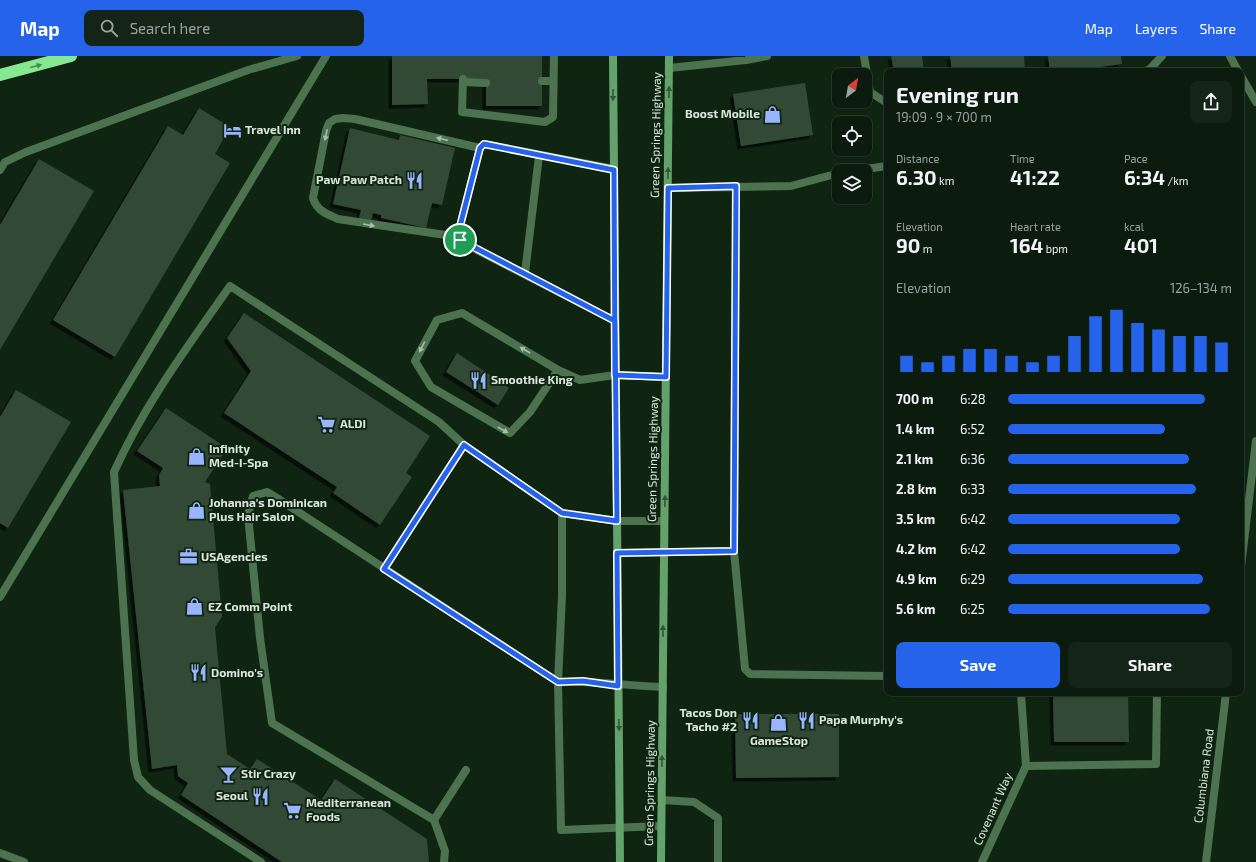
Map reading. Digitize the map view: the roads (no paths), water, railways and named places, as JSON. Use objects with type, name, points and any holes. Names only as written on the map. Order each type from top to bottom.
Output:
[{"type":"highway","points":[[0,75],[71,56]]},
{"type":"main road","points":[[613,56],[620,862]]},
{"type":"main road","name":"Green Springs Highway","points":[[661,862],[669,56]]},
{"type":"main road","points":[[615,375],[666,377]]},
{"type":"street","points":[[0,170],[5,162],[26,152],[248,70],[297,56]]},
{"type":"street","points":[[0,597],[326,56]]},
{"type":"street","points":[[486,82],[463,80],[462,112],[545,122],[553,117],[554,56]]},
{"type":"street","points":[[669,68],[719,60],[767,56]]},
{"type":"street","points":[[864,56],[870,92],[884,101]]},
{"type":"street","points":[[1151,68],[1162,56]]},
{"type":"street","points":[[1230,56],[1236,68]]},
{"type":"street","points":[[542,81],[553,81]]},
{"type":"street","points":[[1244,81],[1256,102]]},
{"type":"street","points":[[459,237],[338,219],[320,210],[315,204],[313,198],[326,131],[328,123],[335,119],[355,119],[480,148]]},
{"type":"street","points":[[614,170],[539,156],[491,144],[484,144],[480,148],[458,234],[460,240],[469,246],[525,273],[615,321]]},
{"type":"street","points":[[525,273],[539,156]]},
{"type":"street","points":[[872,168],[884,166]]},
{"type":"street","points":[[668,188],[791,186],[832,175]]},
{"type":"street","points":[[736,186],[734,551],[745,669],[750,674],[884,676]]},
{"type":"street","points":[[261,862],[150,790],[138,777],[134,760],[114,472],[128,439],[186,348],[230,286],[439,422],[464,445],[562,513],[617,521],[664,521]]},
{"type":"street","points":[[558,370],[530,412],[510,434],[431,388],[415,361],[437,320],[462,313],[558,370],[580,380],[615,375]]},
{"type":"street","points":[[1244,541],[1256,441]]},
{"type":"street","points":[[384,569],[464,445]]},
{"type":"street","points":[[444,862],[445,851],[434,820],[272,723],[260,638],[248,515],[253,496],[267,492],[558,682],[583,681],[618,686],[663,687]]},
{"type":"street","points":[[562,513],[562,596],[558,682],[561,830],[661,826]]},
{"type":"street","points":[[617,553],[734,551]]},
{"type":"street","points":[[1021,696],[1026,766],[1156,764],[1157,696]]},
{"type":"street","name":"Columbiana Road","points":[[1206,862],[1226,696]]},
{"type":"street","name":"Covenant Way","points":[[982,862],[1026,766]]},
{"type":"street","points":[[434,820],[466,770]]},
{"type":"street","points":[[662,800],[694,802],[718,818],[718,862]]},
{"type":"street","points":[[0,853],[24,862]]},
{"type":"place","name":"Boost Mobile","points":[[773,114]]},
{"type":"place","name":"Travel Inn","points":[[232,130]]},
{"type":"place","name":"Paw Paw Patch","points":[[415,180]]},
{"type":"place","name":"Smoothie King","points":[[478,380]]},
{"type":"place","name":"ALDI","points":[[327,424]]},
{"type":"place","name":"Infinity Med-I-Spa","points":[[196,456]]},
{"type":"place","name":"Johanna's Dominican Plus Hair Salon","points":[[196,510]]},
{"type":"place","name":"USAgencies","points":[[188,557]]},
{"type":"place","name":"EZ Comm Point","points":[[195,607]]},
{"type":"place","name":"Domino's","points":[[198,673]]},
{"type":"place","name":"Tacos Don Tacho #2","points":[[750,720]]},
{"type":"place","name":"Papa Murphy's","points":[[806,720]]},
{"type":"place","name":"GameStop","points":[[779,722]]},
{"type":"place","name":"Stir Crazy","points":[[228,774]]},
{"type":"place","name":"Seoul","points":[[261,796]]},
{"type":"place","name":"Mediterranean Foods","points":[[293,810]]}]
